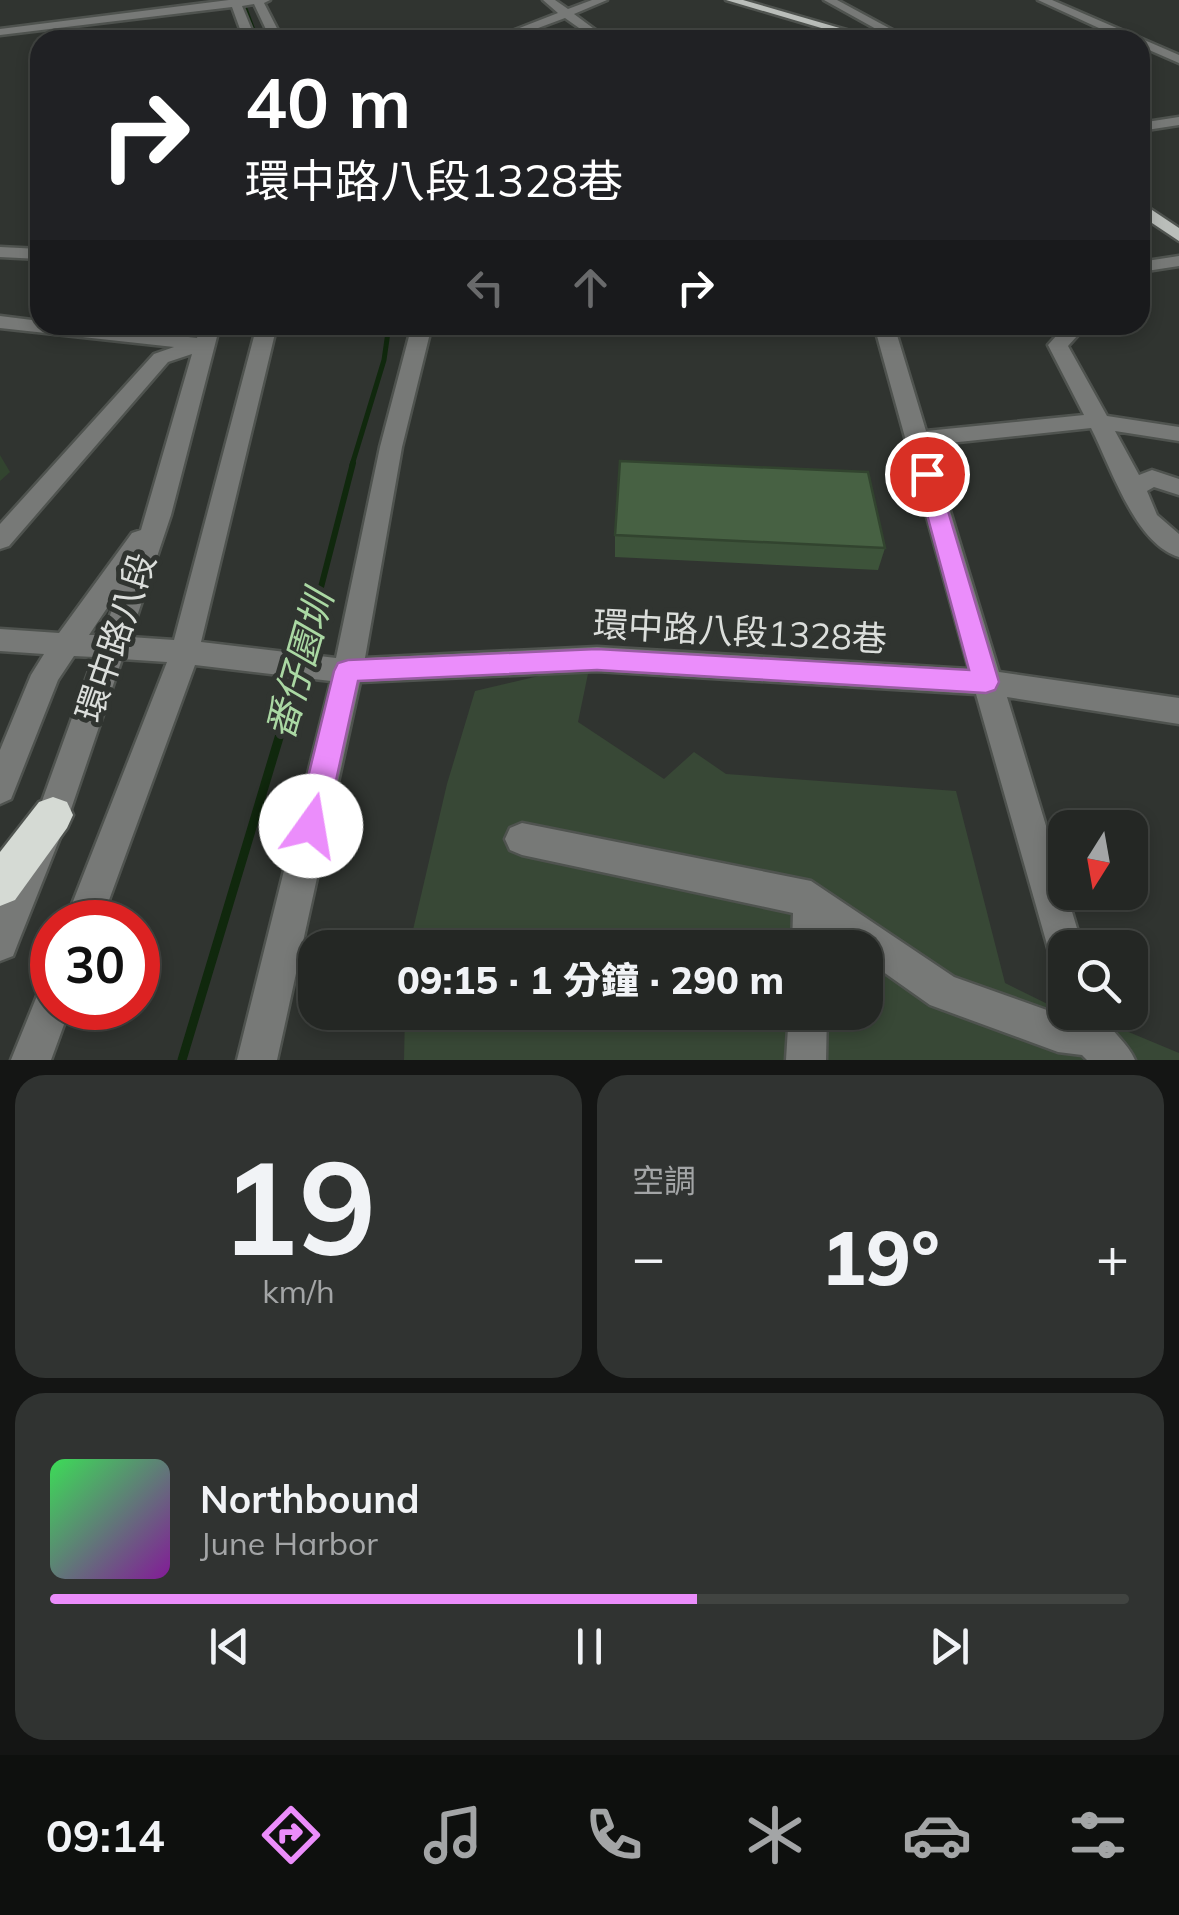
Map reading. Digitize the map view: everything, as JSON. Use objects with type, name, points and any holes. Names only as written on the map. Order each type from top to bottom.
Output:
[{"type":"highway","points":[[0,885],[53,815]]},
{"type":"main road","points":[[731,0],[863,30]]},
{"type":"main road","points":[[758,0],[866,30]]},
{"type":"main road","points":[[1150,215],[1179,236]]},
{"type":"street","points":[[0,32],[260,0],[272,30]]},
{"type":"street","points":[[548,0],[589,30]]},
{"type":"street","points":[[829,0],[860,27],[870,30]]},
{"type":"street","points":[[1043,0],[1112,30]]},
{"type":"street","points":[[235,2],[246,30]]},
{"type":"street","points":[[546,30],[607,3]]},
{"type":"street","points":[[530,30],[572,18]]},
{"type":"street","points":[[1150,47],[1179,59]]},
{"type":"street","points":[[1150,124],[1179,120]]},
{"type":"street","points":[[0,252],[30,254]]},
{"type":"street","points":[[1150,265],[1179,260]]},
{"type":"street","points":[[0,322],[30,324]]},
{"type":"street","points":[[0,540],[161,358],[204,335]]},
{"type":"street","name":"環中路八段","points":[[0,944],[53,815],[158,515],[206,335]]},
{"type":"street","name":"環中路八段","points":[[91,900],[185,652],[265,335]]},
{"type":"street","points":[[257,1060],[348,671],[391,448],[419,335]]},
{"type":"street","points":[[887,335],[1059,930]]},
{"type":"street","points":[[1068,335],[1058,345],[1134,488],[1146,520],[1179,548]]},
{"type":"street","points":[[917,439],[1096,422],[1179,434]]},
{"type":"street","points":[[1134,488],[1152,478],[1179,487]]},
{"type":"street","points":[[0,788],[45,674],[158,515]]},
{"type":"street","name":"環中路八段1328巷","points":[[0,640],[185,652],[348,671],[597,659],[986,682],[1179,711]]},
{"type":"street","points":[[522,839],[812,899],[944,992],[1058,1034],[1096,1036]]},
{"type":"street","points":[[811,930],[812,899]]},
{"type":"street","points":[[31,1060],[42,1030]]},
{"type":"street","points":[[806,1060],[807,1030]]},
{"type":"green space","points":[[590,664],[578,722],[664,779],[694,752],[726,774],[956,791],[1005,983],[1048,1004],[1048,1030],[1080,1030],[1096,1060],[404,1060],[405,1030],[883,1030],[883,930],[413,930],[447,784],[475,691]]},
{"type":"green space","points":[[1112,1030],[1124,1030],[1179,1053],[1179,1060],[1132,1060]]},
{"type":"building","points":[[620,461],[868,472],[885,548],[615,535]]},
{"type":"waterway","name":"番仔園圳","points":[[243,0],[254,30]]},
{"type":"waterway","name":"番仔園圳","points":[[352,465],[384,360],[388,335]]},
{"type":"waterway","name":"番仔園圳","points":[[302,661],[353,463]]},
{"type":"waterway","name":"番仔園圳","points":[[283,724],[298,673]]},
{"type":"waterway","name":"番仔園圳","points":[[182,1060],[284,721]]},
{"type":"route","points":[[311,826],[348,671],[597,659],[986,682],[927,474]]}]
